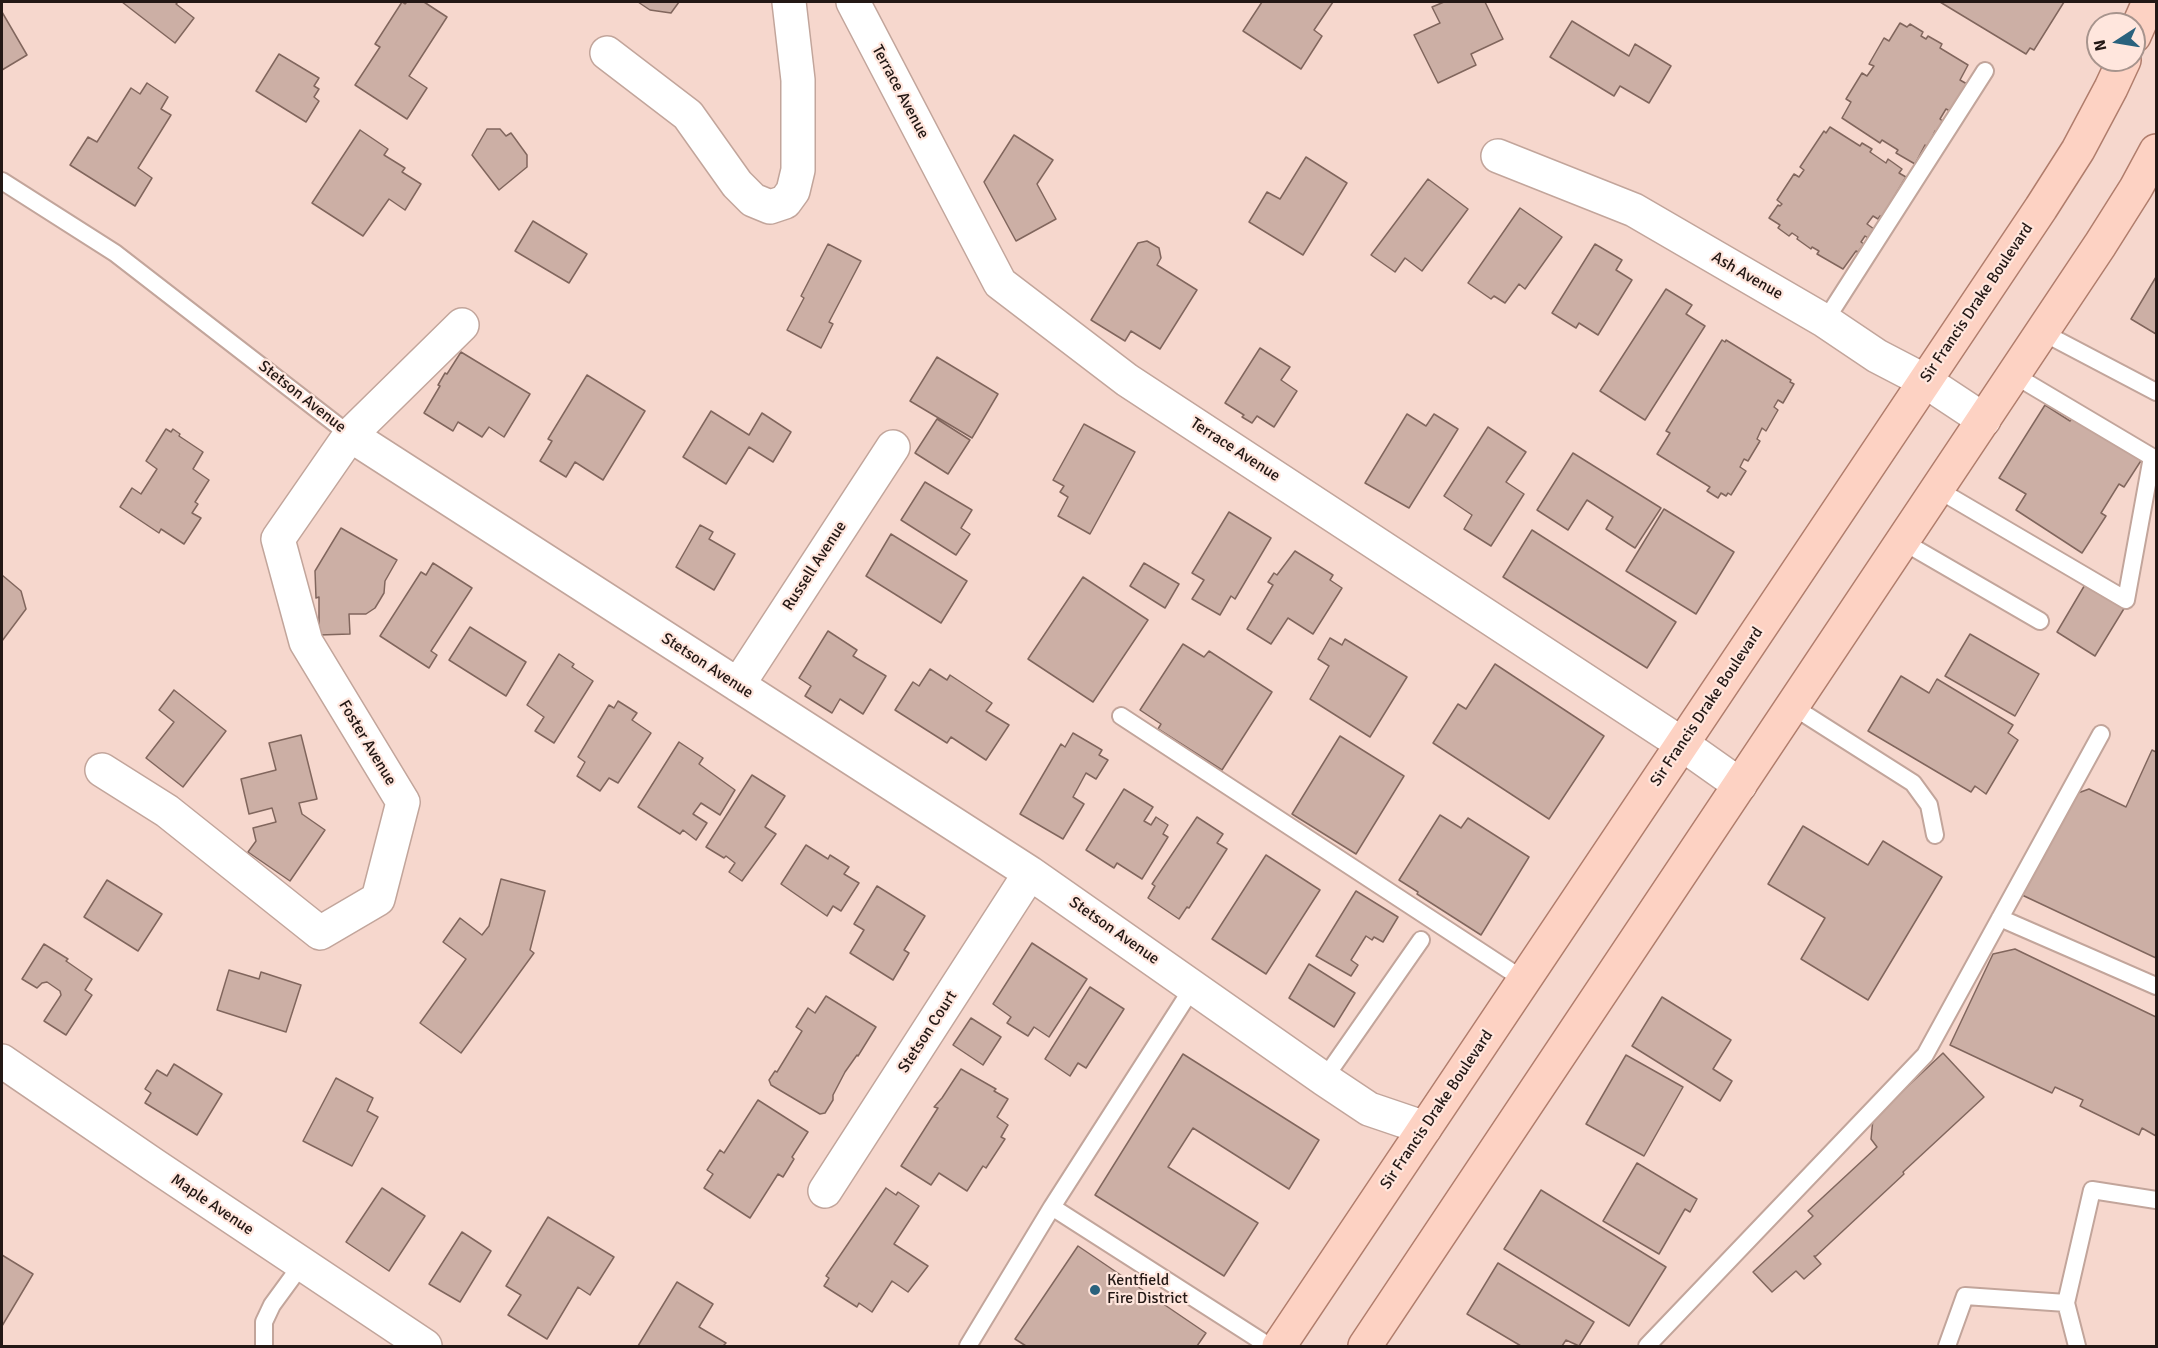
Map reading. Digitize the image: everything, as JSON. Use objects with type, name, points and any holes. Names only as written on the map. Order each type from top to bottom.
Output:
[{"type":"main road","name":"Sir Francis Drake Boulevard","points":[[1279,1347],[2078,150],[2118,72]]},
{"type":"main road","points":[[1365,1347],[2014,375],[2124,207],[2157,151]]},
{"type":"street","points":[[607,53],[688,115],[737,184],[753,200],[770,207],[785,202],[793,191],[798,170],[798,81],[789,2]]},
{"type":"street","name":"Terrace Avenue","points":[[853,2],[1000,284],[1127,380],[1682,744],[1740,785]]},
{"type":"street","name":"Ash Avenue","points":[[1498,156],[1634,210],[1825,321],[1877,356],[1925,381],[1984,420]]},
{"type":"street","name":"Foster Avenue","points":[[102,770],[166,812],[320,933],[378,898],[403,802],[306,642],[278,539],[350,435],[462,325]]},
{"type":"street","name":"Stetson Avenue","points":[[350,435],[1030,873],[1369,1109],[1425,1128]]},
{"type":"street","name":"Russell Avenue","points":[[738,685],[893,447]]},
{"type":"street","name":"Stetson Court","points":[[825,1191],[1030,873]]},
{"type":"street","name":"Maple Avenue","points":[[2,1061],[425,1347]]},
{"type":"lane","points":[[1825,321],[1985,71]]},
{"type":"lane","name":"Stetson Avenue","points":[[2,181],[115,253],[350,435]]},
{"type":"lane","points":[[2042,332],[2157,392]]},
{"type":"lane","points":[[1937,489],[2126,600],[2152,457],[2014,375]]},
{"type":"lane","points":[[1902,541],[2040,621]]},
{"type":"lane","points":[[1792,706],[1913,783],[1929,805],[1935,835]]},
{"type":"lane","points":[[1122,716],[1524,980]]},
{"type":"lane","points":[[1647,1347],[1925,1055],[2101,734]]},
{"type":"lane","points":[[2000,918],[2157,986]]},
{"type":"lane","points":[[1324,1079],[1421,940]]},
{"type":"lane","points":[[968,1347],[1052,1207],[1193,987]]},
{"type":"lane","points":[[2077,1347],[2066,1304],[2092,1190],[2157,1200]]},
{"type":"lane","points":[[1052,1207],[1269,1347]]},
{"type":"lane","points":[[264,1347],[264,1322],[272,1305],[302,1264]]},
{"type":"lane","points":[[1947,1347],[1965,1296],[2066,1304]]},
{"type":"building","points":[[122,2],[178,2],[176,4],[194,18],[175,43]]},
{"type":"building","points":[[402,2],[405,4],[424,2],[447,17],[409,76],[427,88],[407,119],[355,85],[380,47],[375,44]]},
{"type":"building","points":[[638,2],[679,2],[671,13],[650,10]]},
{"type":"building","points":[[1262,2],[1333,2],[1314,30],[1322,36],[1301,69],[1243,31]]},
{"type":"building","points":[[1444,2],[1485,2],[1503,39],[1471,54],[1476,65],[1438,83],[1414,35],[1440,23],[1432,7]]},
{"type":"building","points":[[1940,2],[2064,2],[2034,50],[2030,48],[2026,54]]},
{"type":"building","points":[[2,12],[27,55],[2,70]]},
{"type":"building","points":[[1572,21],[1629,56],[1635,44],[1671,66],[1649,103],[1620,86],[1614,96],[1550,57]]},
{"type":"building","points":[[1900,23],[1907,27],[1910,24],[1923,32],[1921,36],[1926,39],[1928,36],[1942,44],[1940,48],[1968,65],[1960,80],[1967,84],[1950,111],[1946,109],[1940,119],[1944,122],[1937,132],[1935,131],[1928,147],[1925,145],[1915,164],[1896,153],[1898,150],[1882,140],[1880,143],[1842,118],[1851,102],[1846,99],[1862,73],[1867,76],[1874,66],[1869,64],[1884,38],[1889,41]]},
{"type":"building","points":[[279,54],[319,78],[314,86],[319,89],[314,97],[319,101],[306,122],[256,91]]},
{"type":"building","points":[[147,83],[168,97],[161,109],[171,115],[138,168],[152,178],[135,206],[70,165],[88,137],[97,142],[131,88],[140,94]]},
{"type":"building","points":[[1830,127],[1860,146],[1862,143],[1872,149],[1870,152],[1886,163],[1888,159],[1902,169],[1899,173],[1906,177],[1882,217],[1878,219],[1873,216],[1867,224],[1874,229],[1868,238],[1865,236],[1861,242],[1864,244],[1843,269],[1817,254],[1819,251],[1812,247],[1811,249],[1792,233],[1789,236],[1778,228],[1780,225],[1769,218],[1778,205],[1782,204],[1777,200],[1794,174],[1799,177],[1804,170],[1800,167],[1824,131],[1826,133]]},
{"type":"building","points":[[487,129],[500,129],[506,136],[511,133],[527,155],[527,167],[499,190],[472,155]]},
{"type":"building","points":[[360,130],[388,149],[384,155],[405,168],[402,172],[421,184],[405,210],[389,199],[363,236],[312,203]]},
{"type":"building","points":[[1014,135],[1053,160],[1037,184],[1056,219],[1016,241],[984,182]]},
{"type":"building","points":[[1306,157],[1347,183],[1303,255],[1249,222],[1267,192],[1280,199]]},
{"type":"building","points":[[1428,179],[1468,209],[1422,271],[1405,258],[1395,272],[1371,255]]},
{"type":"building","points":[[1520,208],[1562,237],[1525,289],[1519,284],[1505,303],[1494,296],[1491,299],[1468,283]]},
{"type":"building","points":[[533,221],[587,254],[569,283],[515,251]]},
{"type":"building","points":[[1147,241],[1159,248],[1161,258],[1157,265],[1197,290],[1160,349],[1131,331],[1125,341],[1091,320],[1138,243]]},
{"type":"building","points":[[828,244],[861,261],[829,322],[833,324],[821,348],[787,330],[804,298],[801,296]]},
{"type":"building","points":[[1595,244],[1622,260],[1616,270],[1632,280],[1598,335],[1579,323],[1576,328],[1552,313]]},
{"type":"building","points":[[2156,277],[2156,334],[2131,319]]},
{"type":"building","points":[[1666,289],[1692,305],[1686,314],[1705,326],[1645,420],[1600,391]]},
{"type":"building","points":[[1722,340],[1725,342],[1726,340],[1794,384],[1783,403],[1778,400],[1774,407],[1778,410],[1766,431],[1762,428],[1757,439],[1760,441],[1748,461],[1744,459],[1740,467],[1746,471],[1731,495],[1728,493],[1726,496],[1721,493],[1718,498],[1707,491],[1710,487],[1657,454],[1670,433],[1666,431]]},
{"type":"building","points":[[1260,348],[1290,367],[1281,380],[1297,391],[1274,427],[1257,416],[1252,423],[1225,403]]},
{"type":"building","points":[[461,352],[530,394],[504,437],[489,427],[482,437],[458,422],[453,431],[424,413],[445,373],[447,374]]},
{"type":"building","points":[[937,357],[998,394],[972,438],[910,401]]},
{"type":"building","points":[[587,375],[645,411],[603,480],[575,462],[566,477],[540,461],[552,441],[548,439]]},
{"type":"building","points":[[2045,405],[2070,421],[2076,413],[2144,456],[2124,487],[2119,484],[2101,513],[2106,516],[2082,553],[2016,510],[2026,494],[1999,478]]},
{"type":"building","points":[[711,411],[749,435],[762,413],[791,432],[773,462],[749,447],[726,484],[683,457]]},
{"type":"building","points":[[1407,414],[1426,426],[1434,414],[1458,429],[1409,508],[1365,483]]},
{"type":"building","points":[[937,419],[970,440],[948,474],[915,453]]},
{"type":"building","points":[[1084,424],[1135,452],[1090,534],[1058,516],[1068,497],[1060,492],[1064,486],[1053,480]]},
{"type":"building","points":[[1488,427],[1526,452],[1506,482],[1524,494],[1491,546],[1464,529],[1472,515],[1444,496]]},
{"type":"building","points":[[166,429],[171,432],[173,429],[180,434],[179,436],[203,452],[193,469],[209,480],[195,502],[198,504],[192,513],[201,518],[184,544],[161,529],[159,533],[120,507],[132,488],[141,494],[157,469],[146,461]]},
{"type":"building","points":[[1573,453],[1661,508],[1635,548],[1606,529],[1613,517],[1587,500],[1568,530],[1537,510]]},
{"type":"building","points":[[925,482],[972,510],[961,528],[970,534],[956,555],[901,520]]},
{"type":"building","points":[[1664,509],[1734,552],[1696,614],[1626,571]]},
{"type":"building","points":[[1229,512],[1271,538],[1235,599],[1231,596],[1220,615],[1192,599],[1204,580],[1192,573]]},
{"type":"building","points":[[700,525],[713,532],[709,539],[735,554],[714,590],[676,567]]},
{"type":"building","points":[[341,528],[397,560],[385,581],[384,593],[375,608],[366,614],[349,614],[350,634],[319,635],[319,597],[316,598],[315,571]]},
{"type":"building","points":[[1532,530],[1676,622],[1647,668],[1503,577]]},
{"type":"building","points":[[891,534],[967,581],[941,623],[866,576]]},
{"type":"building","points":[[1295,551],[1333,575],[1330,580],[1342,588],[1313,634],[1288,618],[1271,644],[1247,629],[1273,585],[1268,582],[1274,573],[1277,575]]},
{"type":"building","points":[[433,563],[472,588],[431,651],[437,655],[429,668],[380,636],[421,572],[426,575]]},
{"type":"building","points":[[1144,563],[1179,584],[1165,608],[1130,586]]},
{"type":"building","points":[[2,575],[21,591],[26,609],[2,641]]},
{"type":"building","points":[[1083,577],[1148,620],[1093,702],[1028,659]]},
{"type":"building","points":[[2086,583],[2125,607],[2095,656],[2057,632]]},
{"type":"building","points":[[470,627],[526,662],[506,696],[449,660]]},
{"type":"building","points":[[828,631],[857,650],[853,656],[886,676],[863,714],[840,699],[832,713],[805,696],[811,686],[799,678]]},
{"type":"building","points":[[1970,634],[2039,674],[2015,716],[1945,676]]},
{"type":"building","points":[[1330,638],[1342,645],[1345,639],[1407,677],[1370,737],[1310,699],[1329,666],[1318,659]]},
{"type":"building","points":[[1183,644],[1204,657],[1209,651],[1272,692],[1222,770],[1158,729],[1161,724],[1140,710]]},
{"type":"building","points":[[559,654],[574,664],[572,667],[593,681],[554,743],[535,731],[544,717],[527,705]]},
{"type":"building","points":[[1495,664],[1604,736],[1549,819],[1433,743],[1458,704],[1466,709]]},
{"type":"building","points":[[930,669],[947,680],[950,675],[992,703],[986,711],[1009,725],[986,760],[951,737],[947,743],[895,710],[913,682],[919,686]]},
{"type":"building","points":[[1901,676],[1929,693],[1937,679],[2013,725],[2008,733],[2018,740],[1986,794],[1975,786],[1971,792],[1868,731]]},
{"type":"building","points":[[174,690],[226,731],[183,787],[146,758],[174,722],[159,710]]},
{"type":"building","points":[[618,701],[637,713],[632,720],[651,733],[618,783],[609,778],[600,791],[577,776],[585,762],[578,757],[609,705],[614,708]]},
{"type":"building","points":[[1073,733],[1102,750],[1099,755],[1108,760],[1096,779],[1086,773],[1073,797],[1084,804],[1063,839],[1020,814],[1061,744],[1065,747]]},
{"type":"building","points":[[301,735],[317,799],[299,803],[302,814],[325,830],[290,881],[248,852],[256,841],[253,828],[276,822],[272,808],[249,814],[241,779],[276,770],[269,743]]},
{"type":"building","points":[[1340,736],[1404,776],[1356,854],[1292,814]]},
{"type":"building","points":[[679,742],[703,758],[699,764],[735,790],[720,815],[701,803],[693,814],[707,823],[696,840],[683,830],[680,834],[638,807]]},
{"type":"building","points":[[2152,750],[2156,752],[2156,958],[2022,895],[2067,797],[2089,789],[2126,807]]},
{"type":"building","points":[[752,775],[785,796],[765,827],[776,834],[742,881],[729,872],[735,863],[706,847]]},
{"type":"building","points":[[1124,789],[1153,807],[1144,821],[1151,825],[1156,817],[1168,825],[1163,834],[1168,837],[1142,879],[1117,863],[1114,868],[1086,850]]},
{"type":"building","points":[[1440,815],[1461,828],[1468,818],[1529,857],[1481,935],[1399,880]]},
{"type":"building","points":[[1197,817],[1223,834],[1217,843],[1227,849],[1189,908],[1187,907],[1179,919],[1148,898],[1155,886],[1152,884]]},
{"type":"building","points":[[1803,826],[1868,865],[1883,841],[1942,877],[1868,1000],[1801,959],[1825,918],[1768,884]]},
{"type":"building","points":[[806,845],[828,859],[830,855],[849,867],[844,874],[859,883],[841,911],[833,906],[827,916],[781,884]]},
{"type":"building","points":[[1266,855],[1320,890],[1266,974],[1212,939]]},
{"type":"building","points":[[501,879],[545,891],[530,950],[534,953],[461,1053],[420,1023],[466,959],[443,942],[460,918],[482,935],[489,926]]},
{"type":"building","points":[[107,880],[162,914],[138,951],[84,917]]},
{"type":"building","points":[[877,886],[925,916],[904,950],[909,953],[893,980],[850,953],[864,930],[854,924]]},
{"type":"building","points":[[1356,891],[1398,917],[1383,942],[1366,936],[1351,960],[1358,965],[1351,976],[1316,956]]},
{"type":"building","points":[[1032,943],[1087,979],[1049,1037],[1034,1027],[1028,1036],[1007,1023],[1011,1017],[993,1004]]},
{"type":"building","points":[[44,944],[68,959],[66,961],[92,979],[85,990],[92,995],[66,1035],[44,1021],[61,995],[60,991],[47,982],[37,988],[22,979]]},
{"type":"building","points":[[2015,949],[2156,1017],[2156,1136],[2142,1128],[2139,1135],[2080,1106],[2083,1100],[2055,1087],[2052,1093],[1950,1045],[1993,954]]},
{"type":"building","points":[[1309,964],[1355,993],[1334,1027],[1289,998]]},
{"type":"building","points":[[229,970],[259,979],[261,972],[301,985],[286,1032],[217,1010]]},
{"type":"building","points":[[1090,987],[1124,1009],[1086,1068],[1078,1063],[1070,1076],[1045,1059]]},
{"type":"building","points":[[826,996],[876,1027],[845,1072],[825,1113],[820,1114],[771,1085],[769,1080],[775,1071],[777,1072],[802,1031],[796,1027],[808,1008],[815,1013]]},
{"type":"building","points":[[1662,997],[1731,1040],[1713,1069],[1732,1081],[1720,1101],[1632,1046]]},
{"type":"building","points":[[971,1018],[1001,1037],[983,1065],[953,1045]]},
{"type":"building","points":[[1943,1053],[1984,1097],[1814,1256],[1821,1264],[1804,1279],[1796,1271],[1772,1292],[1753,1272],[1813,1216],[1808,1211],[1877,1147],[1871,1139],[1873,1119]]},
{"type":"building","points":[[1183,1054],[1319,1140],[1289,1189],[1193,1128],[1168,1167],[1258,1223],[1224,1276],[1095,1195]]},
{"type":"building","points":[[1626,1055],[1683,1087],[1644,1156],[1586,1124]]},
{"type":"building","points":[[174,1064],[222,1094],[197,1135],[145,1103],[151,1093],[145,1089],[157,1070],[167,1076]]},
{"type":"building","points":[[961,1069],[996,1089],[994,1091],[1008,1099],[997,1117],[1008,1125],[1001,1137],[1005,1139],[986,1168],[983,1166],[967,1191],[939,1173],[931,1185],[901,1166],[938,1108],[934,1107]]},
{"type":"building","points":[[336,1078],[373,1098],[367,1111],[378,1117],[352,1166],[303,1141]]},
{"type":"building","points":[[758,1100],[808,1132],[792,1157],[794,1159],[783,1177],[778,1174],[750,1218],[704,1188],[713,1174],[707,1170],[720,1150],[724,1153]]},
{"type":"building","points":[[1637,1163],[1697,1199],[1690,1212],[1685,1209],[1659,1254],[1603,1221]]},
{"type":"building","points":[[382,1188],[425,1216],[389,1271],[346,1242]]},
{"type":"building","points":[[886,1188],[896,1195],[898,1192],[919,1206],[894,1244],[928,1266],[908,1292],[892,1281],[872,1312],[859,1303],[857,1307],[824,1286],[829,1278],[826,1276]]},
{"type":"building","points":[[1541,1190],[1666,1267],[1629,1326],[1504,1249]]},
{"type":"building","points":[[548,1217],[614,1257],[590,1295],[578,1287],[547,1339],[508,1315],[521,1295],[506,1286]]},
{"type":"building","points":[[462,1232],[491,1251],[460,1302],[429,1284]]},
{"type":"building","name":"Kentfield Fire District","points":[[1078,1246],[1206,1333],[1197,1346],[1026,1346],[1015,1339]]},
{"type":"building","points":[[2,1255],[33,1274],[2,1326]]},
{"type":"building","points":[[1498,1263],[1594,1322],[1579,1346],[1566,1340],[1562,1346],[1521,1346],[1467,1314]]},
{"type":"building","points":[[677,1282],[713,1304],[699,1327],[726,1343],[723,1346],[638,1346]]},
{"type":"place","name":"Kentfield Fire District","points":[[1095,1290]]}]
